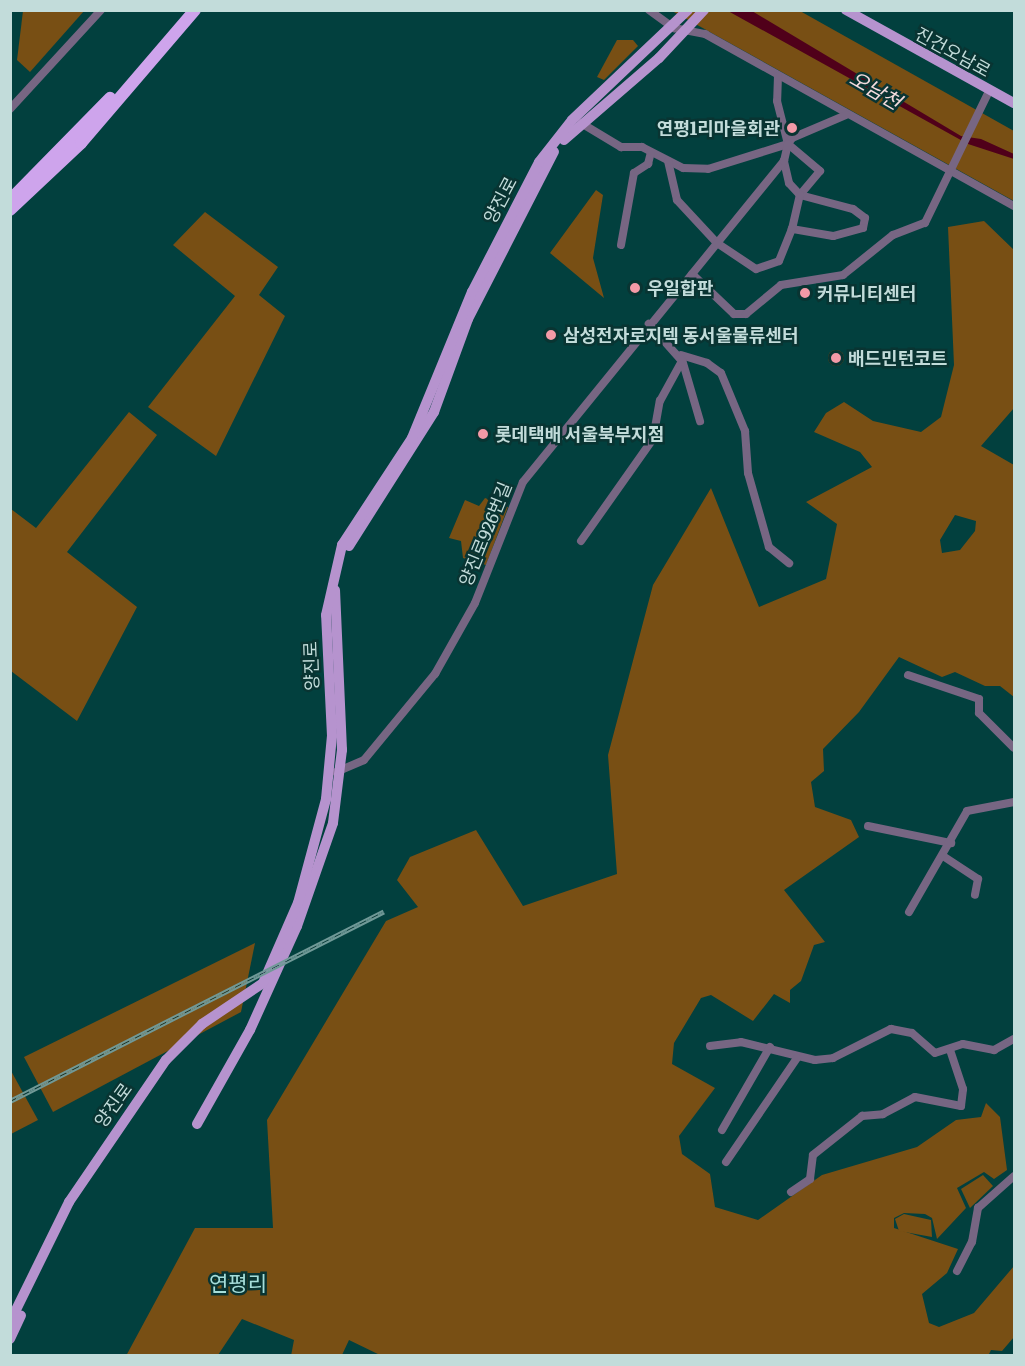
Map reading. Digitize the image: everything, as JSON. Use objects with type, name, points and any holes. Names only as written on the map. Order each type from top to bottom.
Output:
[{"type":"highway","points":[[10,200],[32,180],[184,10]]},
{"type":"highway","points":[[10,210],[81,143],[195,10]]},
{"type":"highway","points":[[10,191],[32,180]]},
{"type":"main road","name":"양진로","points":[[197,1124],[268,990],[311,890],[333,823],[335,772],[333,622],[342,564],[364,518],[408,460],[434,412],[468,319],[550,157],[581,123],[691,28],[704,10]]},
{"type":"main road","name":"진건오남로","points":[[846,10],[1014,103]]},
{"type":"main road","name":"양진로","points":[[10,1322],[69,1202],[166,1060],[201,1024],[263,982],[311,863],[335,772],[326,615],[333,570],[350,527],[412,438],[472,292],[539,162],[572,120],[674,28],[686,14]]},
{"type":"main road","name":"양진로","points":[[10,1339],[76,1205],[172,1063],[208,1027],[268,990]]},
{"type":"street","points":[[10,110],[101,10]]},
{"type":"street","points":[[649,10],[674,28],[691,28],[846,115],[952,168],[1014,206]]},
{"type":"street","points":[[668,161],[677,200],[717,243],[756,270],[779,261],[792,229],[800,195],[820,171],[788,144],[777,101],[778,76]]},
{"type":"street","points":[[693,274],[734,314],[746,314],[782,285],[843,275],[893,234],[925,223],[989,90]]},
{"type":"street","points":[[581,123],[621,147],[651,152],[668,161],[708,169],[788,144],[792,138],[846,115]]},
{"type":"street","name":"양진로926번길","points":[[335,772],[364,760],[435,674],[475,603],[523,482],[649,324],[693,274],[784,161],[788,144]]},
{"type":"street","points":[[621,245],[634,173],[648,164],[651,152]]},
{"type":"street","points":[[784,161],[789,183],[800,195],[853,209],[865,218],[863,228],[833,236],[792,229]]},
{"type":"street","points":[[649,324],[681,356],[700,421]]},
{"type":"street","points":[[581,541],[653,439],[660,401],[681,356]]},
{"type":"street","points":[[681,356],[707,363],[721,373],[745,431],[748,473],[770,547],[789,563]]},
{"type":"street","points":[[908,675],[980,699],[979,713],[1014,748]]},
{"type":"street","points":[[909,912],[951,843],[967,811],[1014,802]]},
{"type":"street","points":[[868,826],[951,843]]},
{"type":"street","points":[[943,856],[978,879],[975,895]]},
{"type":"street","points":[[710,1046],[741,1042],[770,1047],[797,1058],[833,1058],[901,1028],[935,1053],[963,1044],[994,1050],[1014,1040]]},
{"type":"street","points":[[722,1130],[770,1047]]},
{"type":"street","points":[[791,1192],[810,1179],[813,1155],[862,1116],[883,1114],[915,1097],[961,1106],[963,1089],[950,1050]]},
{"type":"street","points":[[726,1162],[797,1058]]},
{"type":"street","points":[[957,1271],[972,1242],[978,1208],[1014,1176]]},
{"type":"shaded area","points":[[23,11],[84,11],[30,72],[17,60]]},
{"type":"shaded area","points":[[672,11],[800,11],[1014,131],[1014,201]]},
{"type":"shaded area","points":[[617,40],[633,40],[638,46],[604,80],[597,77]]},
{"type":"shaded area","points":[[596,190],[603,195],[593,258],[604,298],[550,253]]},
{"type":"shaded area","points":[[205,212],[278,267],[259,295],[285,316],[216,456],[148,407],[235,296],[173,245]]},
{"type":"shaded area","points":[[984,221],[1014,250],[1014,408],[981,446],[1014,465],[1014,697],[1000,686],[985,686],[955,672],[942,677],[899,657],[859,712],[823,749],[824,771],[811,782],[815,807],[851,820],[859,837],[784,890],[825,942],[814,945],[801,981],[790,990],[790,1003],[774,994],[753,1021],[711,995],[701,998],[674,1043],[672,1064],[715,1088],[679,1136],[682,1154],[710,1174],[715,1207],[758,1220],[822,1175],[917,1147],[956,1120],[981,1117],[986,1103],[1000,1117],[1007,1170],[994,1179],[984,1172],[957,1188],[966,1208],[937,1239],[932,1218],[925,1214],[904,1213],[894,1218],[894,1228],[958,1249],[947,1273],[922,1294],[929,1323],[939,1327],[974,1313],[1014,1266],[1014,1337],[1002,1351],[991,1350],[988,1356],[382,1356],[349,1340],[342,1355],[291,1356],[294,1340],[242,1319],[218,1355],[126,1356],[195,1228],[273,1228],[267,1120],[386,921],[418,907],[397,880],[410,857],[476,830],[523,906],[617,874],[608,755],[653,585],[711,488],[759,607],[826,579],[837,524],[806,502],[872,467],[860,452],[814,432],[826,413],[844,402],[873,421],[921,432],[941,417],[954,365],[948,227]],"holes":[[[955,515],[976,521],[975,531],[960,550],[942,553],[940,540]]]},
{"type":"shaded area","name":"배드민턴코트","points":[[836,350],[842,352],[844,358],[842,364],[836,366],[830,364],[828,358],[830,352]]},
{"type":"shaded area","points":[[129,412],[157,435],[67,552],[137,607],[77,721],[11,671],[11,509],[36,528]]},
{"type":"shaded area","points":[[485,498],[508,507],[486,565],[463,558],[461,541],[449,538],[465,500],[479,506]]},
{"type":"shaded area","points":[[255,943],[241,1012],[53,1112],[24,1057]]},
{"type":"shaded area","points":[[10,1069],[38,1120],[11,1134],[10,1134]]},
{"type":"shaded area","points":[[983,1175],[993,1186],[970,1208],[961,1189]]},
{"type":"shaded area","points":[[904,1214],[931,1220],[932,1237],[899,1231],[895,1219]]},
{"type":"water","name":"오남천","points":[[728,11],[752,11],[961,136],[981,139],[1014,154],[1014,159],[968,144]]},
{"type":"railway","points":[[10,1101],[384,911]]},
{"type":"place","name":"연평1리마을회관","points":[[792,128]]},
{"type":"place","name":"우일합판","points":[[635,288]]},
{"type":"place","name":"커뮤니티센터","points":[[805,293]]},
{"type":"place","name":"삼성전자로지텍 동서울물류센터","points":[[551,335]]},
{"type":"place","name":"배드민턴코트","points":[[836,358]]},
{"type":"place","name":"롯데택배 서울북부지점","points":[[483,434]]},
{"type":"district","name":"연평리","points":[[238,1282]]}]
